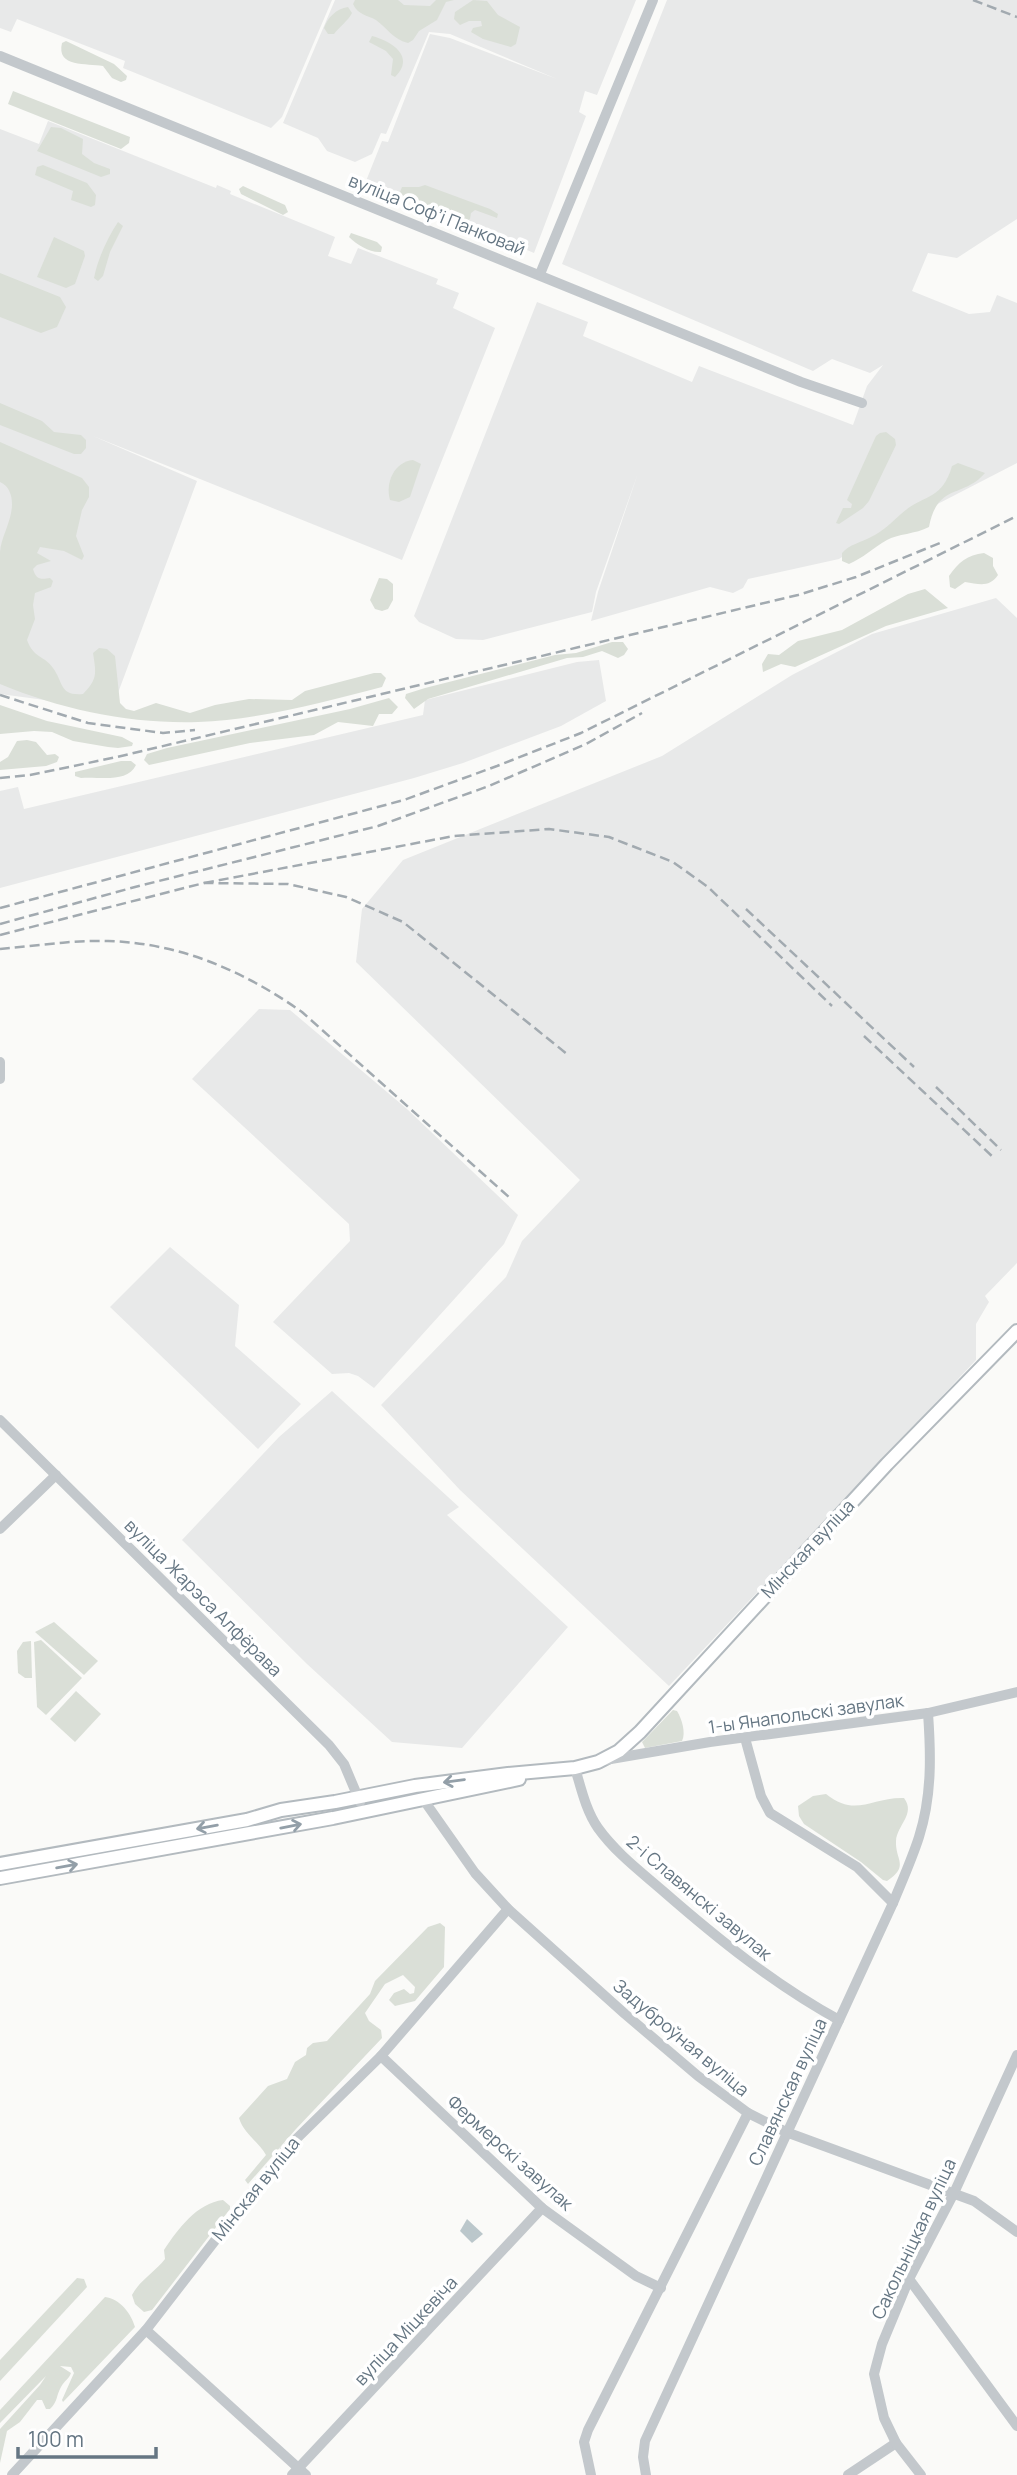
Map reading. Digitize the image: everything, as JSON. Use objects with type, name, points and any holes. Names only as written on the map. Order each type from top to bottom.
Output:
[{"type":"main road","name":"Мінская вуліца","points":[[547,1772],[597,1762],[619,1751],[640,1732],[887,1465],[1017,1331]]},
{"type":"main road","points":[[0,1864],[247,1820],[281,1810],[415,1786],[508,1774],[547,1772]]},
{"type":"main road","points":[[0,1878],[363,1812],[481,1789],[547,1772]]},
{"type":"main road","points":[[415,1786],[424,1799]]},
{"type":"street","points":[[540,274],[653,0]]},
{"type":"street","name":"вуліца Софʼі Панковай","points":[[0,55],[790,377],[862,403]]},
{"type":"street","points":[[0,1062],[0,1079]]},
{"type":"street","name":"вуліца Жарэса Алфёрава","points":[[0,1420],[329,1745],[344,1764],[363,1812]]},
{"type":"street","points":[[0,1530],[56,1475]]},
{"type":"street","name":"1-ы Янапольскі завулак","points":[[597,1762],[928,1713],[1017,1692]]},
{"type":"street","name":"Славянская вуліца","points":[[646,2475],[643,2457],[645,2441],[893,1903],[919,1837],[926,1809],[931,1764],[928,1713]]},
{"type":"street","points":[[745,1738],[761,1796],[770,1813],[857,1867],[893,1903]]},
{"type":"street","name":"2-і Славянскі завулак","points":[[575,1768],[596,1825],[613,1847],[713,1934],[799,1998],[839,2020]]},
{"type":"street","name":"Задуброўная вуліца","points":[[424,1799],[475,1873],[508,1909],[625,2014],[698,2076],[748,2113],[786,2133],[954,2193],[986,2208],[1017,2232]]},
{"type":"street","name":"Мінская вуліца","points":[[12,2475],[146,2330],[285,2150],[381,2056],[508,1909]]},
{"type":"street","name":"Сакольніцкая вуліца","points":[[921,2475],[896,2443],[884,2418],[874,2374],[882,2344],[909,2279],[954,2193],[1017,2055]]},
{"type":"street","name":"Фермерскі завулак","points":[[381,2056],[542,2208],[636,2276],[661,2288]]},
{"type":"street","name":"Славянская вуліца","points":[[591,2475],[584,2442],[588,2430],[748,2113]]},
{"type":"street","name":"вуліца Міцкевіча","points":[[299,2473],[542,2208]]},
{"type":"street","points":[[909,2279],[1017,2426]]},
{"type":"street","points":[[146,2330],[299,2473]]},
{"type":"street","points":[[848,2475],[896,2443]]},
{"type":"shaded area","points":[[0,0],[332,0],[282,117],[271,128],[123,68],[125,61],[17,19],[11,32],[0,28]]},
{"type":"shaded area","points":[[335,0],[636,0],[597,95],[585,91],[579,112],[586,116],[534,253],[366,181],[382,141],[388,142],[430,34],[450,38],[557,79],[450,34],[429,32],[386,134],[381,133],[372,154],[355,162],[327,151],[318,138],[283,123]]},
{"type":"shaded area","points":[[355,0],[398,0],[404,5],[430,6],[436,0],[454,0],[446,2],[437,20],[419,31],[408,43],[357,10],[353,4]]},
{"type":"shaded area","points":[[473,0],[487,1],[498,15],[520,27],[516,44],[511,47],[483,39],[471,32],[473,28],[482,26],[481,21],[469,21],[460,25],[454,19],[455,12]]},
{"type":"shaded area","points":[[667,0],[1017,0],[1017,219],[957,258],[928,253],[912,291],[969,314],[990,312],[997,295],[1017,303],[1017,463],[866,541],[839,559],[748,579],[743,588],[733,593],[710,587],[591,621],[598,592],[638,473],[596,592],[592,612],[483,640],[456,639],[419,622],[414,616],[537,302],[588,322],[583,336],[692,382],[699,366],[853,425],[867,386],[883,365],[870,373],[832,359],[813,371],[562,264]]},
{"type":"shaded area","points":[[348,7],[352,13],[350,16],[334,34],[328,34],[324,28],[330,17]]},
{"type":"shaded area","points":[[372,36],[399,51],[403,63],[395,77],[391,75],[393,59],[386,51],[369,42]]},
{"type":"shaded area","points":[[66,41],[114,64],[127,76],[126,80],[121,82],[112,78],[103,66],[68,60],[61,51],[62,43]]},
{"type":"shaded area","points":[[13,91],[130,137],[129,143],[121,149],[8,104]]},
{"type":"shaded area","points":[[48,121],[216,188],[217,185],[231,191],[230,194],[335,237],[328,256],[351,264],[358,248],[438,279],[436,284],[459,293],[453,308],[495,328],[402,560],[93,436],[197,481],[112,709],[0,694],[0,129],[39,144]]},
{"type":"shaded area","points":[[51,127],[61,128],[83,139],[82,154],[94,163],[110,169],[110,174],[101,177],[37,151]]},
{"type":"shaded area","points":[[43,165],[87,183],[96,195],[95,205],[91,207],[71,200],[73,191],[35,175],[37,167]]},
{"type":"shaded area","points":[[425,185],[490,209],[498,214],[497,218],[475,210],[470,219],[463,223],[406,199],[400,192],[402,187]]},
{"type":"shaded area","points":[[243,186],[285,205],[288,212],[283,215],[241,194],[239,189]]},
{"type":"shaded area","points":[[118,222],[123,226],[110,252],[103,276],[98,281],[94,278],[98,263]]},
{"type":"shaded area","points":[[351,233],[377,242],[382,247],[381,252],[360,246],[349,237]]},
{"type":"shaded area","points":[[54,237],[84,251],[85,256],[75,284],[66,288],[37,277]]},
{"type":"shaded area","points":[[0,273],[60,297],[66,307],[57,327],[41,333],[0,317]]},
{"type":"shaded area","points":[[0,403],[42,421],[54,432],[81,435],[86,440],[86,448],[81,454],[74,454],[0,425]]},
{"type":"shaded area","points":[[886,432],[895,439],[896,445],[869,501],[839,524],[836,523],[843,508],[851,508],[852,504],[847,500],[876,436]]},
{"type":"shaded area","points":[[0,442],[82,478],[89,487],[89,497],[82,510],[76,536],[84,556],[82,560],[64,551],[40,547],[37,553],[51,561],[33,569],[39,578],[50,578],[53,581],[51,587],[35,593],[35,619],[27,640],[33,651],[53,668],[66,691],[83,694],[88,689],[95,675],[93,653],[99,648],[107,649],[115,656],[120,703],[126,709],[134,711],[156,703],[190,713],[249,699],[292,700],[305,691],[374,673],[381,673],[386,678],[382,687],[267,714],[221,721],[173,722],[97,714],[0,684],[0,552],[12,504],[9,491],[0,482]]},
{"type":"shaded area","points":[[413,460],[421,464],[410,497],[399,502],[390,500],[392,474],[401,465]]},
{"type":"shaded area","points":[[958,463],[985,473],[969,486],[945,497],[933,513],[929,527],[891,538],[849,564],[842,561],[842,553],[848,548],[879,532],[909,508],[937,491],[948,477],[952,466]]},
{"type":"shaded area","points":[[984,553],[993,558],[993,566],[998,575],[995,579],[979,584],[965,582],[955,589],[950,587],[949,576],[956,567],[968,557]]},
{"type":"shaded area","points":[[379,578],[387,579],[393,584],[393,600],[388,609],[382,611],[375,609],[370,600]]},
{"type":"shaded area","points":[[925,589],[948,608],[886,626],[795,667],[781,664],[763,672],[762,664],[768,654],[779,655],[798,641],[842,630],[908,594]]},
{"type":"shaded area","points":[[996,598],[1017,618],[1017,1263],[985,1296],[989,1302],[976,1324],[976,1360],[669,1686],[460,1490],[381,1405],[506,1277],[522,1241],[580,1180],[356,962],[362,909],[403,860],[662,756],[792,675],[872,634]]},
{"type":"shaded area","points":[[612,642],[623,642],[628,649],[624,655],[618,658],[602,651],[583,657],[567,658],[428,699],[414,709],[405,698],[406,694],[425,688]]},
{"type":"shaded area","points":[[599,660],[606,701],[561,726],[463,763],[414,778],[0,888],[0,791],[18,787],[24,809],[423,715],[425,700],[577,662]]},
{"type":"shaded area","points":[[389,698],[398,707],[392,714],[379,714],[373,726],[338,722],[314,735],[250,743],[149,765],[144,760],[147,754],[167,748],[350,709]]},
{"type":"shaded area","points":[[0,705],[47,721],[122,737],[133,743],[132,746],[118,748],[73,741],[52,732],[0,734]]},
{"type":"shaded area","points":[[17,741],[36,742],[47,755],[55,754],[59,757],[57,762],[46,766],[0,770],[0,762],[8,757]]},
{"type":"shaded area","points":[[131,761],[136,765],[132,771],[119,777],[75,776],[75,772]]},
{"type":"shaded area","points":[[259,1009],[290,1010],[407,1109],[518,1215],[504,1244],[374,1388],[349,1373],[332,1374],[273,1322],[350,1241],[349,1224],[192,1079]]},
{"type":"shaded area","points":[[170,1247],[239,1305],[235,1346],[301,1404],[258,1449],[110,1307]]},
{"type":"shaded area","points":[[332,1391],[459,1507],[447,1515],[568,1627],[462,1748],[392,1742],[307,1664],[182,1540],[279,1437]]},
{"type":"shaded area","points":[[54,1622],[98,1661],[84,1675],[35,1632]]},
{"type":"shaded area","points":[[41,1640],[82,1678],[46,1715],[37,1707],[34,1642]]},
{"type":"shaded area","points":[[31,1641],[32,1678],[25,1678],[18,1673],[17,1651],[23,1642]]},
{"type":"shaded area","points":[[76,1691],[101,1714],[75,1742],[50,1719]]},
{"type":"shaded area","points":[[673,1710],[677,1711],[682,1722],[682,1741],[645,1748],[642,1742]]},
{"type":"shaded area","points":[[826,1794],[846,1805],[855,1806],[904,1798],[908,1809],[897,1835],[896,1848],[900,1867],[894,1876],[887,1881],[883,1880],[804,1824],[799,1816],[798,1806],[813,1796]]},
{"type":"shaded area","points":[[440,1923],[445,1927],[444,1967],[415,2001],[395,2006],[389,2000],[394,1993],[404,1989],[410,1994],[414,1993],[415,1987],[403,1975],[385,1984],[365,2013],[369,2021],[381,2030],[382,2038],[248,2184],[245,2180],[266,2155],[244,2129],[239,2118],[268,2086],[287,2079],[295,2062],[306,2055],[307,2048],[313,2043],[327,2041],[370,1994],[375,1981],[428,1927]]},
{"type":"shaded area","points":[[223,2200],[230,2209],[152,2310],[144,2312],[135,2304],[132,2295],[135,2290],[165,2259],[164,2250],[189,2218],[205,2206]]},
{"type":"shaded area","points":[[467,2219],[483,2234],[472,2243],[460,2231]]},
{"type":"shaded area","points":[[77,2278],[84,2279],[87,2287],[0,2381],[0,2360]]},
{"type":"shaded area","points":[[105,2297],[124,2308],[135,2327],[63,2402],[74,2373],[71,2367],[60,2366],[71,2373],[54,2403],[50,2409],[46,2409],[42,2400],[37,2400],[20,2422],[7,2431],[0,2463],[0,2429],[46,2376],[0,2423],[0,2410]]},
{"type":"railway","points":[[973,0],[1017,17]]},
{"type":"railway","points":[[0,908],[404,800],[497,766],[581,733],[1017,516]]},
{"type":"railway","points":[[0,778],[30,775],[117,757],[798,595],[856,577],[940,543]]},
{"type":"railway","points":[[0,695],[88,723],[163,733],[195,730]]},
{"type":"railway","points":[[0,924],[378,826],[489,786],[586,744],[642,713]]},
{"type":"railway","points":[[204,883],[454,836],[549,829],[609,837],[673,862],[708,887],[832,1006]]},
{"type":"railway","points":[[0,935],[204,883],[288,884],[346,897],[403,922],[567,1054]]},
{"type":"railway","points":[[746,909],[914,1067]]},
{"type":"railway","points":[[0,949],[81,941],[135,943],[186,954],[234,972],[302,1012],[510,1198]]},
{"type":"railway","points":[[864,1036],[994,1158]]},
{"type":"railway","points":[[936,1087],[1001,1150]]}]
